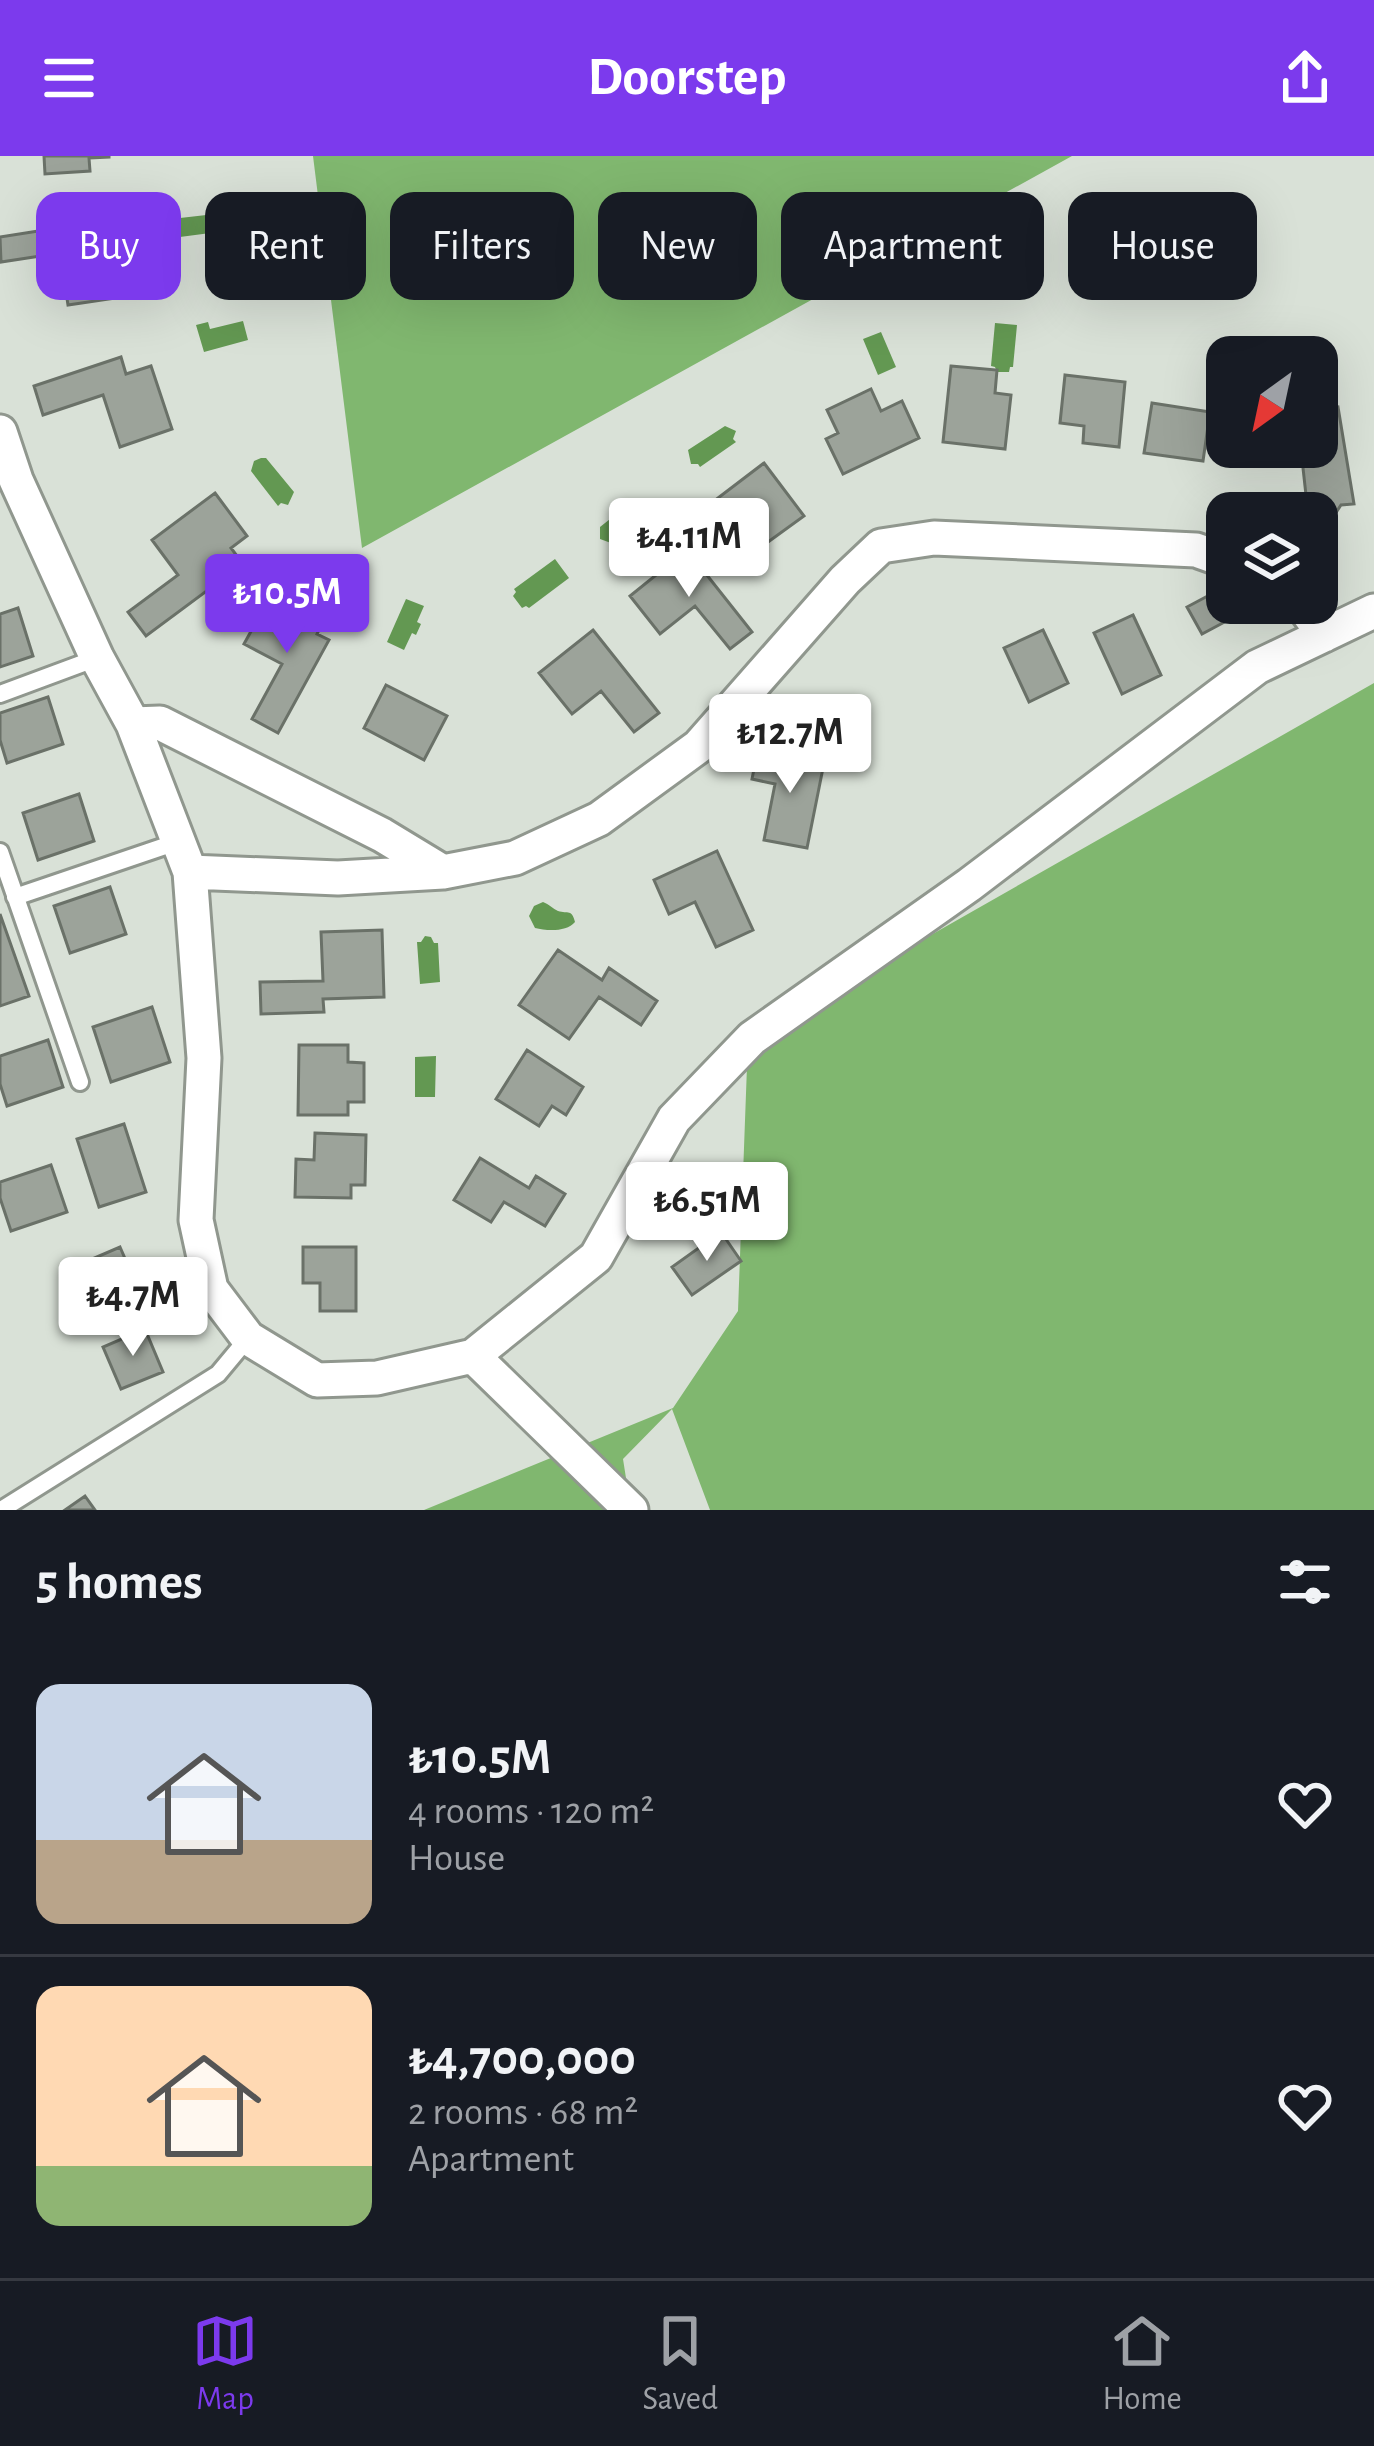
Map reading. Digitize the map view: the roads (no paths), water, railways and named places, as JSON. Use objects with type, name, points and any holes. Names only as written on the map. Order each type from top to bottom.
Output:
[{"type":"street","points":[[0,432],[8,483],[133,724],[185,856],[204,1058],[196,1220],[211,1289],[248,1338],[316,1380],[376,1378],[473,1355],[596,1257],[674,1119],[752,1038],[969,885],[1257,667],[1374,611]]},
{"type":"street","points":[[185,856],[338,878],[443,872],[515,857],[599,819],[699,746],[880,546],[934,538],[1206,553]]},
{"type":"street","points":[[1316,624],[1324,635]]},
{"type":"street","points":[[133,724],[160,723],[382,835],[443,872]]},
{"type":"street","points":[[473,1355],[631,1510]]},
{"type":"lane","points":[[0,694],[97,658]]},
{"type":"lane","points":[[0,852],[80,1082]]},
{"type":"lane","points":[[16,896],[185,856]]},
{"type":"lane","points":[[1,1510],[218,1374],[248,1338]]}]
